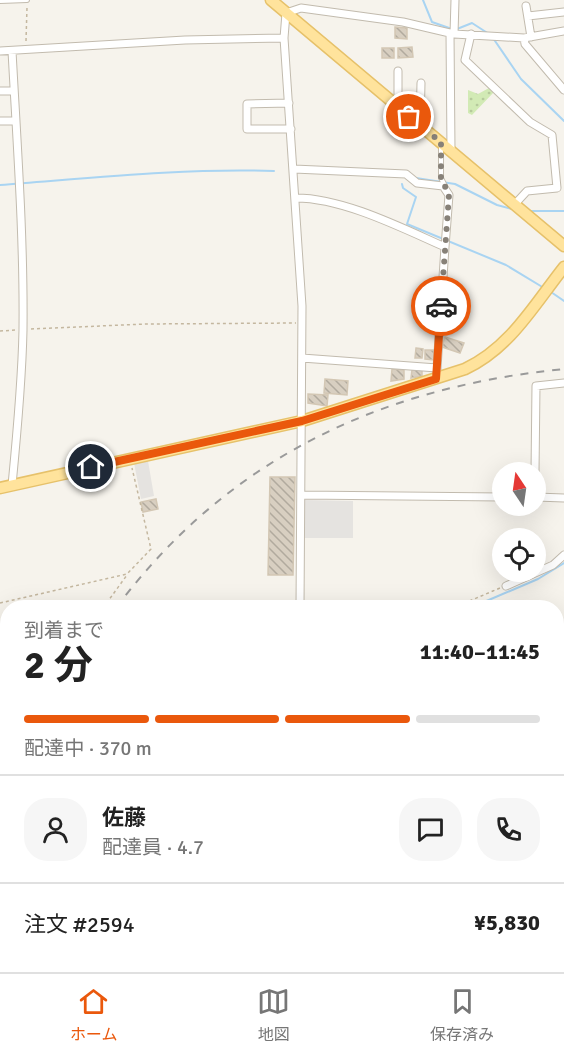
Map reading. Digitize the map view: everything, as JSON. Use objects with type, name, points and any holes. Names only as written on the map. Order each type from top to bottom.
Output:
[{"type":"main road","points":[[271,0],[564,246]]},
{"type":"main road","points":[[0,488],[302,421],[437,373],[482,361],[504,344],[564,267]]},
{"type":"street","points":[[451,150],[454,0]]},
{"type":"street","points":[[526,6],[528,37],[525,44],[564,90]]},
{"type":"street","points":[[300,600],[302,323],[296,198],[284,38],[286,13],[301,8],[490,36],[528,37],[564,31]]},
{"type":"street","points":[[528,16],[564,12]]},
{"type":"street","points":[[471,34],[465,60],[530,122],[552,135],[561,188],[527,191],[515,204]]},
{"type":"street","points":[[0,51],[185,40],[284,38]]},
{"type":"street","points":[[12,51],[20,176],[23,330],[22,377],[12,485]]},
{"type":"street","points":[[398,71],[398,108]]},
{"type":"street","points":[[420,125],[421,83]]},
{"type":"street","points":[[0,91],[14,91]]},
{"type":"street","points":[[289,103],[247,104],[248,129],[291,129]]},
{"type":"street","points":[[0,121],[16,121]]},
{"type":"street","points":[[554,149],[564,148]]},
{"type":"street","points":[[294,169],[406,174],[417,183],[445,187],[449,195],[437,373],[302,358]]},
{"type":"street","points":[[296,198],[320,201],[391,222],[446,243]]},
{"type":"street","points":[[535,462],[536,386],[564,383]]},
{"type":"street","points":[[301,495],[492,497]]},
{"type":"street","points":[[546,497],[564,498]]},
{"type":"street","points":[[506,586],[553,565],[564,555]]},
{"type":"lane","points":[[0,1],[27,0]]},
{"type":"lane","points":[[441,142],[441,178],[445,187]]},
{"type":"path","points":[[26,51],[27,0]]},
{"type":"path","points":[[0,331],[146,324],[302,323]]},
{"type":"path","points":[[108,600],[151,549],[130,458]]},
{"type":"path","points":[[13,600],[128,574]]},
{"type":"path","points":[[472,600],[506,586]]},
{"type":"green space","points":[[489,88],[494,92],[472,115],[468,113],[468,90],[478,94]]},
{"type":"shaded area","points":[[148,461],[154,496],[141,499],[134,463]]},
{"type":"shaded area","points":[[304,500],[353,501],[353,538],[304,538]]},
{"type":"building","points":[[395,27],[407,28],[407,39],[395,38]]},
{"type":"building","points":[[412,47],[413,57],[398,58],[398,48]]},
{"type":"building","points":[[382,48],[394,48],[394,58],[382,58]]},
{"type":"building","points":[[445,337],[464,343],[460,353],[442,347]]},
{"type":"building","points":[[416,348],[423,349],[422,358],[415,358]]},
{"type":"building","points":[[425,350],[434,350],[434,360],[425,359]]},
{"type":"building","points":[[392,369],[404,370],[404,379],[391,381]]},
{"type":"building","points":[[412,370],[422,370],[422,376],[411,378]]},
{"type":"building","points":[[325,379],[348,381],[347,395],[324,393]]},
{"type":"building","points":[[308,394],[328,395],[327,406],[308,403]]},
{"type":"building","points":[[270,477],[295,477],[293,575],[268,575]]},
{"type":"building","points":[[156,499],[158,509],[143,512],[141,502]]},
{"type":"waterway","points":[[423,0],[432,22],[452,29]]},
{"type":"waterway","points":[[457,29],[472,23],[489,34]]},
{"type":"waterway","points":[[493,38],[521,79],[564,121]]},
{"type":"waterway","points":[[0,185],[171,172],[274,171]]},
{"type":"waterway","points":[[416,178],[455,184],[497,205],[512,209]]},
{"type":"waterway","points":[[402,184],[403,188],[416,197],[407,224],[506,265],[544,288]]},
{"type":"waterway","points":[[530,211],[564,211]]},
{"type":"waterway","points":[[551,292],[564,301]]},
{"type":"waterway","points":[[489,600],[538,579],[564,563]]},
{"type":"railway","points":[[123,600],[160,555],[208,510],[259,471],[313,439],[371,413],[433,393],[497,378],[564,369]]},
{"type":"way so far","points":[[409,117],[441,142],[441,178],[449,191],[441,306]]},
{"type":"route","points":[[91,467],[302,421],[436,379],[441,306]]}]
